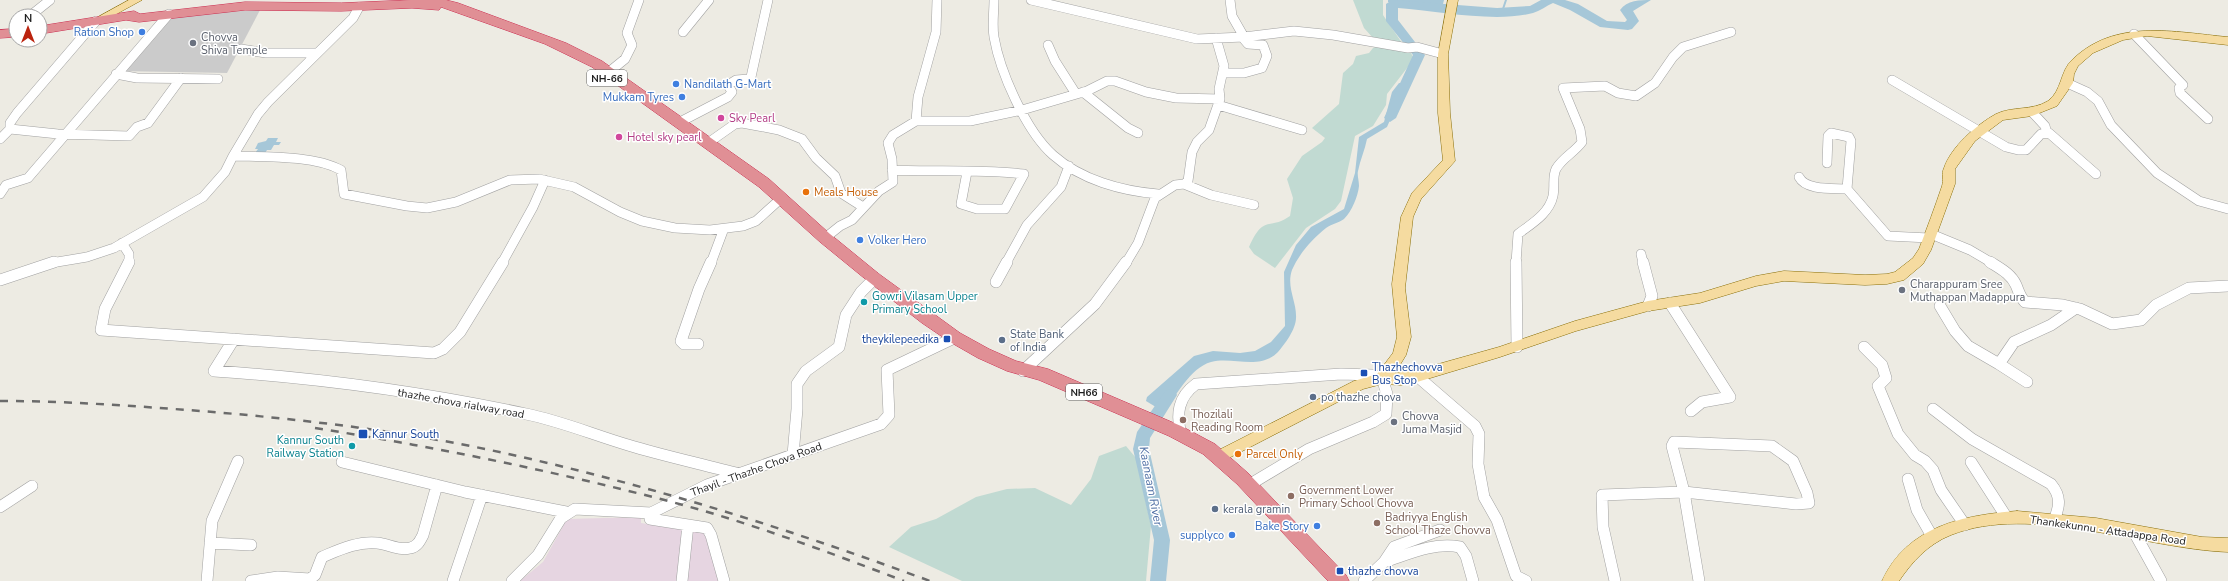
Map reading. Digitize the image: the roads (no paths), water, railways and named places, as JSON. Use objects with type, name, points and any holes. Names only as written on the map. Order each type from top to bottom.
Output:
[{"type":"highway","points":[[360,5],[404,0]]},
{"type":"highway","name":"NH66","points":[[426,0],[452,6],[583,55],[708,143],[779,201],[814,226],[822,236],[954,338],[980,353],[1023,371],[1042,374],[1122,414],[1174,435],[1208,456],[1218,457],[1249,485],[1302,539],[1340,581]]},
{"type":"highway","name":"NH-66","points":[[125,16],[139,18],[170,12],[245,6],[412,4],[434,6],[580,61],[613,82],[637,102],[779,201]]},
{"type":"highway","points":[[48,29],[125,16]]},
{"type":"main road","points":[[125,16],[122,13],[132,2]]},
{"type":"main road","points":[[96,21],[132,2]]},
{"type":"main road","points":[[1382,378],[1395,365],[1403,350],[1404,322],[1399,291],[1402,262],[1401,242],[1405,221],[1413,202],[1449,160],[1444,113],[1443,54],[1452,5]]},
{"type":"main road","points":[[1218,457],[1359,385],[1382,378],[1401,379],[1417,376],[1517,347],[1562,330],[1648,306],[1670,304],[1700,298],[1756,281],[1784,276],[1865,280],[1887,279],[1899,276],[1918,261],[1925,250],[1949,184],[1949,169],[1957,156],[1981,131],[2000,117],[2032,112],[2053,104],[2067,83],[2068,74],[2074,64],[2089,50],[2103,43],[2134,34],[2172,34],[2228,41]]},
{"type":"main road","name":"Thankekunnu - Attadappa Road","points":[[1890,581],[1920,546],[1948,530],[1965,524],[1988,519],[2007,518],[2054,520],[2202,544],[2228,545]]},
{"type":"street","points":[[40,8],[50,0]]},
{"type":"street","points":[[609,72],[625,59],[632,45],[627,33],[632,15],[639,0]]},
{"type":"street","points":[[683,32],[709,0]]},
{"type":"street","points":[[680,122],[728,97],[732,92],[728,85],[736,80],[749,79],[751,77],[768,0]]},
{"type":"street","points":[[916,121],[918,97],[936,32],[938,0]]},
{"type":"street","points":[[994,0],[994,36],[1022,110],[1042,144],[1053,156],[1069,166],[1121,189],[1158,194]]},
{"type":"street","points":[[1031,0],[1053,2],[1097,17],[1197,39],[1243,37],[1294,31],[1308,34],[1333,34],[1443,54]]},
{"type":"street","points":[[1223,73],[1244,73],[1262,68],[1267,56],[1263,45],[1248,44],[1243,37],[1232,16],[1230,0]]},
{"type":"street","points":[[0,280],[54,262],[104,252],[122,244],[203,197],[225,172],[258,114],[316,53],[353,18],[360,5]]},
{"type":"street","points":[[0,194],[3,185],[28,178],[170,12]]},
{"type":"street","points":[[0,139],[10,128],[10,123],[18,113],[96,21]]},
{"type":"street","points":[[1517,347],[1516,258],[1518,234],[1543,215],[1553,198],[1555,171],[1562,160],[1577,150],[1582,142],[1580,129],[1563,88],[1605,86],[1618,93],[1636,96],[1655,83],[1672,57],[1683,47],[1731,32]]},
{"type":"street","points":[[2134,34],[2183,85],[2179,90],[2182,95],[2208,119]]},
{"type":"street","points":[[1184,184],[1188,181],[1194,148],[1209,130],[1219,102],[1219,89],[1224,66],[1216,38]]},
{"type":"street","points":[[1048,46],[1055,61],[1080,93],[1105,109],[1128,128],[1138,133]]},
{"type":"street","points":[[241,49],[274,53],[316,53]]},
{"type":"street","points":[[116,74],[122,77],[218,79]]},
{"type":"street","points":[[10,128],[66,134],[129,136],[137,127],[148,123],[181,78]]},
{"type":"street","points":[[1892,80],[1981,131],[1999,144],[2023,152],[2033,145],[2042,134],[2047,133]]},
{"type":"street","points":[[822,236],[852,220],[879,192],[893,182],[888,143],[893,135],[916,121],[970,121],[1022,110],[1080,93],[1107,81],[1115,81],[1146,92],[1176,98],[1219,102],[1302,130]]},
{"type":"street","points":[[2067,83],[2087,92],[2098,101],[2111,126],[2157,173],[2199,201],[2228,209]]},
{"type":"street","points":[[2032,112],[2045,126],[2047,133],[2096,174]]},
{"type":"street","points":[[708,143],[735,124],[742,123],[779,130],[802,139],[816,158],[835,176],[841,193],[863,207]]},
{"type":"street","points":[[1827,163],[1828,136],[1831,133],[1849,137],[1851,140],[1847,189]]},
{"type":"street","points":[[233,156],[322,162],[339,167],[341,170],[344,194],[415,208],[445,206],[512,180],[545,180],[557,181],[571,187],[604,202],[627,216],[679,227],[724,231],[756,221],[779,201]]},
{"type":"street","points":[[996,282],[1027,225],[1061,187],[1069,166]]},
{"type":"street","points":[[892,170],[967,172],[991,170],[1024,174],[1017,190],[1010,195],[1005,209],[993,209],[967,207],[961,204],[963,186],[967,172]]},
{"type":"street","points":[[1799,177],[1800,181],[1812,186],[1847,189],[1888,236],[1897,238],[1930,236],[1970,250],[2008,273],[2016,285],[2020,298],[2025,302],[2063,305],[2076,308],[2109,323],[2116,324],[2141,320],[2156,304],[2189,288],[2228,286]]},
{"type":"street","points":[[122,244],[129,253],[129,260],[120,282],[105,306],[100,321],[101,330],[409,352],[439,352],[460,331],[486,287],[494,278],[533,207],[545,180]]},
{"type":"street","points":[[1023,371],[1095,304],[1112,283],[1138,243],[1151,206],[1158,194],[1175,185],[1184,184],[1211,195],[1254,205]]},
{"type":"street","points":[[698,344],[684,344],[681,341],[690,312],[724,231]]},
{"type":"street","points":[[1641,254],[1652,296],[1648,306]]},
{"type":"street","points":[[793,455],[794,424],[797,407],[794,392],[796,385],[806,371],[839,347],[846,315],[861,292],[875,278]]},
{"type":"street","points":[[1670,304],[1730,397],[1702,402],[1691,411]]},
{"type":"street","points":[[1940,306],[1955,331],[1968,346],[2028,382]]},
{"type":"street","points":[[1999,364],[2014,342],[2051,325],[2076,308]]},
{"type":"street","name":"Thayil - Thazhe Chova Road","points":[[342,462],[437,485],[566,512],[575,509],[651,512],[707,485],[880,424],[888,415],[887,370],[954,338]]},
{"type":"street","name":"thazhe chova rialway road","points":[[234,339],[214,371],[301,377],[381,388],[526,414],[559,422],[628,445],[739,474]]},
{"type":"street","points":[[1864,347],[1886,371],[1886,378],[1878,386],[1898,434],[1916,455],[1926,461],[1933,470],[1942,490],[1965,524]]},
{"type":"street","points":[[1174,435],[1177,413],[1186,390],[1196,384],[1342,374],[1372,375],[1382,378],[1387,394],[1386,414],[1375,423],[1336,436],[1301,452],[1249,485]]},
{"type":"street","points":[[1417,376],[1475,426],[1479,434],[1478,464],[1484,497],[1497,520],[1516,576],[1526,581]]},
{"type":"street","points":[[1933,409],[1972,439],[2051,484],[2059,493],[2060,501],[2059,510],[2054,520]]},
{"type":"street","points":[[1615,581],[1607,546],[1601,507],[1602,495],[1684,492],[1796,504],[1809,503],[1807,493],[1793,461],[1772,446],[1674,442],[1672,446],[1684,492],[1691,540],[1700,581]]},
{"type":"street","points":[[207,581],[212,521],[238,462]]},
{"type":"street","points":[[1971,462],[2007,518]]},
{"type":"street","points":[[1908,479],[1913,504],[1919,518],[1933,538]]},
{"type":"street","points":[[251,581],[278,577],[310,579],[315,575],[322,557],[340,550],[358,546],[378,544],[392,548],[416,546],[421,540],[437,485]]},
{"type":"street","points":[[0,507],[32,486]]},
{"type":"street","points":[[453,581],[482,495]]},
{"type":"street","points":[[512,581],[541,552],[557,522],[566,512]]},
{"type":"street","points":[[651,512],[650,519],[707,528],[711,535],[724,581]]},
{"type":"street","points":[[682,581],[688,525]]},
{"type":"street","points":[[1364,581],[1384,562],[1394,547],[1440,530]]},
{"type":"street","points":[[2134,532],[2162,581]]},
{"type":"street","points":[[210,543],[251,545]]},
{"type":"street","points":[[1384,562],[1411,552],[1453,545],[1460,547],[1466,556],[1473,581]]},
{"type":"waterway","name":"Kaanaam River","points":[[1396,0],[1397,5]]},
{"type":"waterway","points":[[1502,12],[1506,0]]},
{"type":"waterway","name":"Kaanaam River","points":[[1390,118],[1419,55],[1392,21],[1392,4],[1480,12],[1514,12],[1530,10],[1552,0]]},
{"type":"waterway","name":"Kaanaam River","points":[[1554,0],[1574,7],[1604,24],[1628,26],[1633,21],[1626,10],[1645,0]]},
{"type":"waterway","name":"Kaanaam River","points":[[1158,581],[1162,540],[1141,449],[1142,437],[1170,395]]},
{"type":"railway","points":[[0,401],[100,404],[237,414],[346,426],[454,443],[546,463],[657,492],[767,525],[876,561],[930,581]]},
{"type":"railway","points":[[315,428],[494,460],[672,502],[760,529],[904,581]]},
{"type":"place","name":"Ration Shop","points":[[142,32]]},
{"type":"place","name":"Chovva Shiva Temple","points":[[193,43]]},
{"type":"place","name":"Nandilath G-Mart","points":[[676,84]]},
{"type":"place","name":"Mukkam Tyres","points":[[682,97]]},
{"type":"place","name":"Sky Pearl","points":[[721,118]]},
{"type":"place","name":"Hotel sky pearl","points":[[619,137]]},
{"type":"place","name":"Meals House","points":[[806,192]]},
{"type":"place","name":"Volker Hero","points":[[860,240]]},
{"type":"place","name":"Charappuram Sree Muthappan Madappura","points":[[1902,290]]},
{"type":"place","name":"Gowri Vilasam Upper Primary School","points":[[864,302]]},
{"type":"place","name":"theykilepeedika","points":[[947,339]]},
{"type":"place","name":"State Bank of India","points":[[1002,340]]},
{"type":"place","name":"Thazhechovva Bus Stop","points":[[1364,373]]},
{"type":"place","name":"po thazhe chova","points":[[1313,397]]},
{"type":"place","name":"Thozilali Reading Room","points":[[1183,420]]},
{"type":"place","name":"Chovva Juma Masjid","points":[[1394,422]]},
{"type":"place","name":"Kannur South","points":[[363,434]]},
{"type":"place","name":"Kannur South Railway Station","points":[[352,446]]},
{"type":"place","name":"Parcel Only","points":[[1238,454]]},
{"type":"place","name":"Government Lower Primary School Chovva","points":[[1291,496]]},
{"type":"place","name":"kerala gramin","points":[[1215,509]]},
{"type":"place","name":"Badriyya English School Thaze Chovva","points":[[1377,523]]},
{"type":"place","name":"Bake Story","points":[[1317,526]]},
{"type":"place","name":"supplyco","points":[[1232,535]]},
{"type":"place","name":"thazhe chovva","points":[[1340,571]]}]
